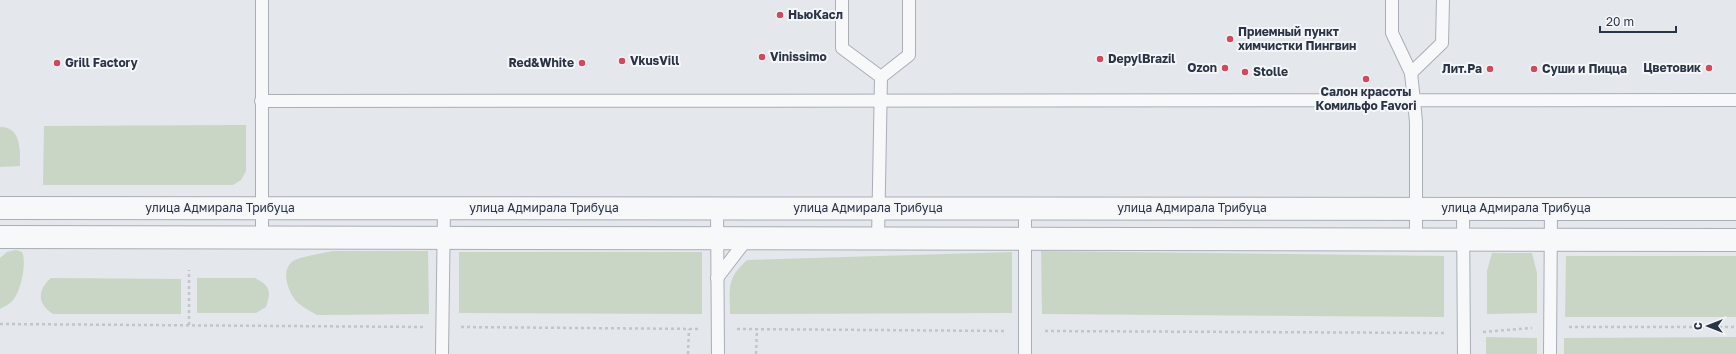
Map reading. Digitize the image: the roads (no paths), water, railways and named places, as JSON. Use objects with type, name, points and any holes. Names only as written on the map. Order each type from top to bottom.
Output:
[{"type":"street","name":"улица Адмирала Трибуца","points":[[0,208],[1736,208]]},
{"type":"street","points":[[0,237],[1736,240]]},
{"type":"lane","points":[[262,0],[262,238]]},
{"type":"lane","points":[[842,0],[842,48],[881,77]]},
{"type":"lane","points":[[881,77],[910,54],[909,0]]},
{"type":"lane","points":[[1392,0],[1392,33],[1411,73],[1414,100],[1416,122],[1416,240]]},
{"type":"lane","points":[[1411,73],[1442,43],[1443,0]]},
{"type":"lane","points":[[878,239],[881,77]]},
{"type":"lane","points":[[261,101],[881,102],[1736,100]]},
{"type":"lane","points":[[442,354],[444,208]]},
{"type":"lane","points":[[717,208],[718,354]]},
{"type":"lane","points":[[1025,208],[1025,354]]},
{"type":"lane","points":[[1463,208],[1464,354]]},
{"type":"lane","points":[[1550,354],[1551,208]]},
{"type":"lane","points":[[717,278],[747,239]]},
{"type":"place","name":"НьюКасл","points":[[780,15]]},
{"type":"place","name":"Приемный пункт химчистки Пингвин","points":[[1230,39]]},
{"type":"place","name":"Vinissimo","points":[[762,57]]},
{"type":"place","name":"DepylBrazil","points":[[1100,59]]},
{"type":"place","name":"VkusVill","points":[[622,61]]},
{"type":"place","name":"Grill Factory","points":[[57,63]]},
{"type":"place","name":"Red&White","points":[[582,63]]},
{"type":"place","name":"Ozon","points":[[1225,68]]},
{"type":"place","name":"Цветовик","points":[[1709,68]]},
{"type":"place","name":"Лит.Ра","points":[[1490,69]]},
{"type":"place","name":"Суши и Пицца","points":[[1534,69]]},
{"type":"place","name":"Stolle","points":[[1245,72]]},
{"type":"place","name":"Салон красоты Комильфо Favori","points":[[1366,79]]}]
